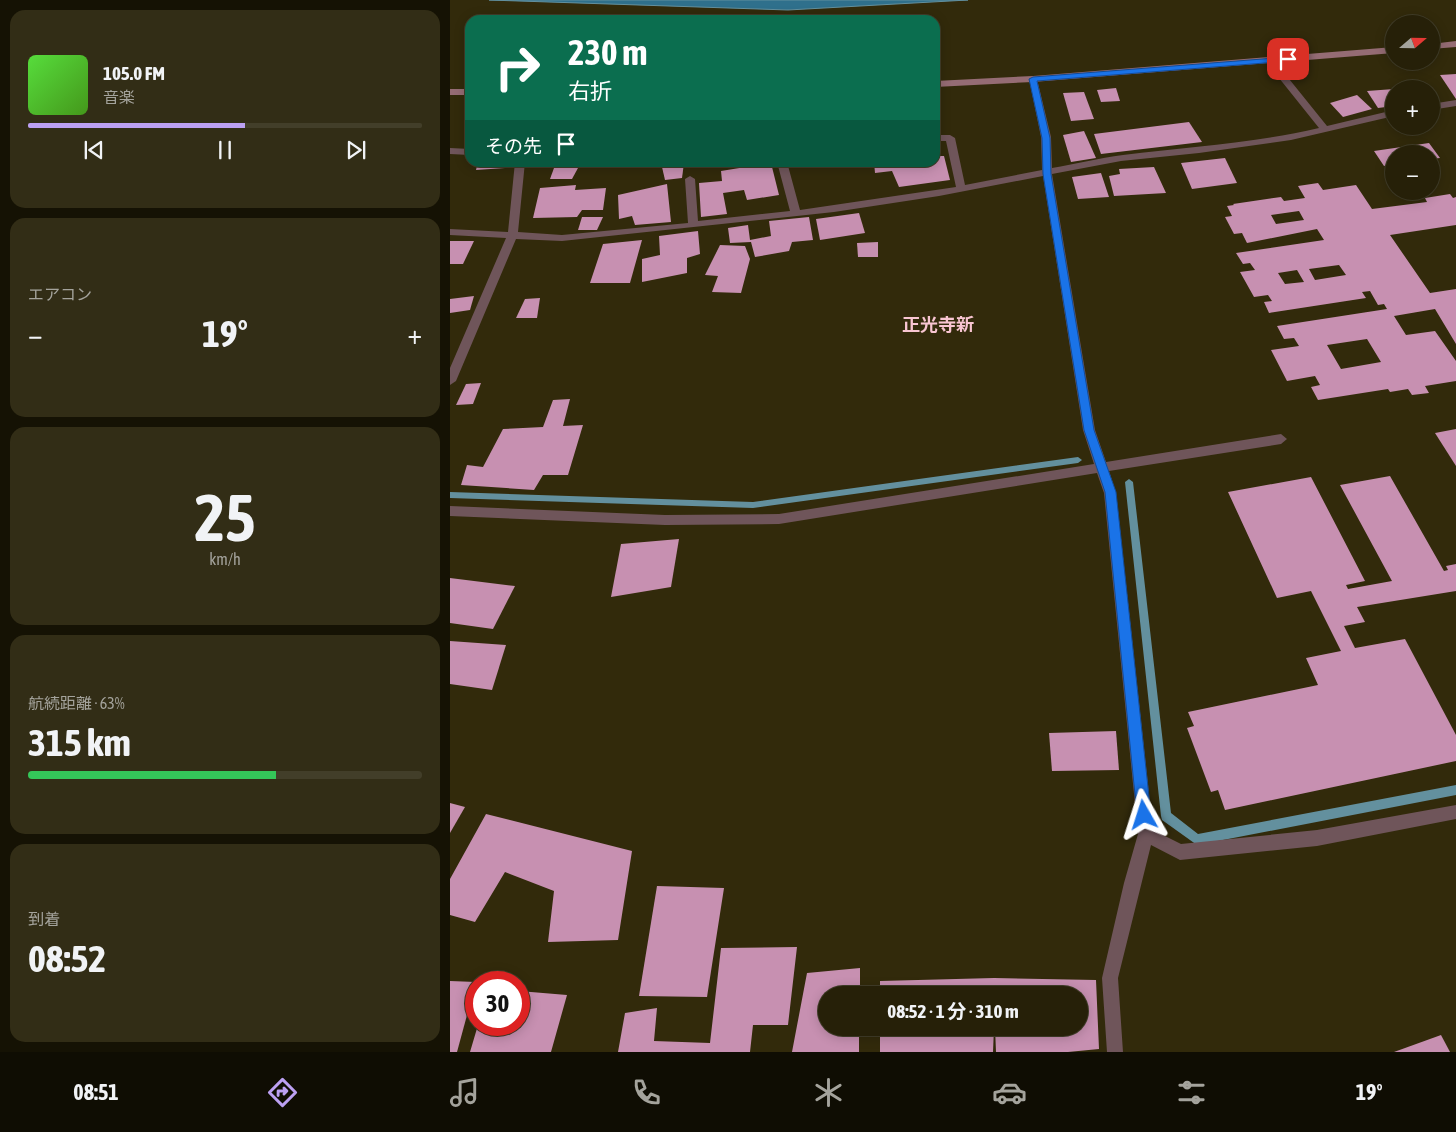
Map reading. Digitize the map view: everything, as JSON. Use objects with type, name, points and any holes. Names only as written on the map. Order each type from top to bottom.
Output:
[{"type":"street","points":[[1440,46],[1456,44]]},
{"type":"street","points":[[940,84],[1033,79],[1385,51]]},
{"type":"street","points":[[1270,61],[1326,130]]},
{"type":"street","points":[[1033,79],[1046,138],[1047,174],[1089,430],[1110,492],[1146,834],[1132,883],[1110,978],[1116,1052]]},
{"type":"street","points":[[450,92],[465,92]]},
{"type":"street","points":[[1440,105],[1456,103]]},
{"type":"street","points":[[450,232],[562,238],[796,213],[961,189],[1047,174],[1121,158],[1199,150],[1326,130],[1385,115]]},
{"type":"street","points":[[940,138],[950,138],[961,189]]},
{"type":"street","points":[[450,151],[465,152]]},
{"type":"street","points":[[450,381],[512,234],[519,167]]},
{"type":"street","points":[[783,167],[796,213]]},
{"type":"street","points":[[690,180],[692,225]]},
{"type":"street","points":[[450,511],[665,520],[778,519],[1102,469],[1281,439]]},
{"type":"street","points":[[1146,834],[1180,852],[1317,838],[1456,812]]},
{"type":"water","points":[[489,0],[968,0],[788,10]]},
{"type":"building","points":[[1456,74],[1456,99],[1440,75]]},
{"type":"building","points":[[1116,88],[1120,101],[1101,102],[1097,90]]},
{"type":"building","points":[[1385,90],[1385,107],[1378,108],[1367,91]]},
{"type":"building","points":[[1084,92],[1094,119],[1071,121],[1063,93]]},
{"type":"building","points":[[1357,95],[1372,109],[1343,117],[1330,103]]},
{"type":"building","points":[[1189,122],[1202,142],[1101,154],[1094,134]]},
{"type":"building","points":[[1084,131],[1096,158],[1071,162],[1063,135]]},
{"type":"building","points":[[1385,149],[1385,166],[1384,166],[1374,151]]},
{"type":"building","points":[[940,156],[944,156],[950,180],[899,187],[892,171],[875,173],[874,167],[940,167]]},
{"type":"building","points":[[1225,158],[1237,183],[1192,189],[1181,163]]},
{"type":"building","points":[[477,167],[505,167],[505,168],[476,170]]},
{"type":"building","points":[[662,167],[683,167],[682,178],[665,180]]},
{"type":"building","points":[[746,167],[772,167],[779,195],[747,200],[744,190],[723,193],[727,214],[701,217],[699,183],[722,181],[721,171]]},
{"type":"building","points":[[1154,167],[1166,193],[1114,196],[1109,176],[1120,174],[1119,169]]},
{"type":"building","points":[[554,168],[578,168],[572,179],[550,179]]},
{"type":"building","points":[[1101,173],[1109,197],[1078,199],[1072,177]]},
{"type":"building","points":[[1318,183],[1323,190],[1356,185],[1372,209],[1427,202],[1426,200],[1440,200],[1440,196],[1450,194],[1453,198],[1456,197],[1456,225],[1390,235],[1430,293],[1456,289],[1456,344],[1435,309],[1394,316],[1406,335],[1435,331],[1456,361],[1456,381],[1425,386],[1429,393],[1412,395],[1408,389],[1390,392],[1388,389],[1318,400],[1311,387],[1320,385],[1315,376],[1287,381],[1271,350],[1299,346],[1294,338],[1284,339],[1277,326],[1387,309],[1384,304],[1378,305],[1370,291],[1362,292],[1366,298],[1269,313],[1264,302],[1272,301],[1268,295],[1254,297],[1240,272],[1255,270],[1250,263],[1243,264],[1236,253],[1324,240],[1317,229],[1247,243],[1242,233],[1234,234],[1225,217],[1232,216],[1227,206],[1281,197],[1284,201],[1305,198],[1298,186]],"holes":[[[1299,211],[1304,220],[1276,224],[1271,215]],[[1339,265],[1346,275],[1315,280],[1309,269]],[[1297,270],[1304,282],[1285,284],[1278,273]],[[1367,339],[1381,362],[1341,369],[1327,345]]]},
{"type":"building","points":[[667,184],[671,222],[635,225],[632,216],[619,219],[618,195]]},
{"type":"building","points":[[576,185],[575,190],[606,188],[603,210],[582,210],[577,217],[533,218],[540,188]]},
{"type":"building","points":[[859,213],[865,233],[820,240],[816,219]]},
{"type":"building","points":[[582,217],[603,217],[597,230],[578,230]]},
{"type":"building","points":[[809,217],[813,240],[792,242],[789,251],[755,257],[751,242],[730,243],[728,228],[748,225],[750,240],[771,236],[769,221]]},
{"type":"building","points":[[698,231],[700,254],[687,258],[687,273],[642,282],[642,259],[660,255],[659,236]]},
{"type":"building","points":[[642,240],[630,283],[590,283],[603,244]]},
{"type":"building","points":[[450,241],[474,241],[463,264],[450,264]]},
{"type":"building","points":[[878,242],[878,257],[858,257],[857,243]]},
{"type":"building","points":[[720,245],[745,246],[750,259],[741,293],[712,292],[718,276],[705,275]]},
{"type":"building","points":[[474,296],[470,310],[450,313],[450,299]]},
{"type":"building","points":[[540,298],[537,318],[516,318],[525,299]]},
{"type":"building","points":[[481,383],[473,404],[456,405],[466,384]]},
{"type":"building","points":[[570,399],[563,426],[583,425],[568,475],[543,475],[534,490],[461,485],[467,465],[483,467],[503,429],[543,427],[553,400]]},
{"type":"building","points":[[1456,429],[1456,466],[1435,433]]},
{"type":"building","points":[[1390,476],[1444,571],[1448,570],[1446,566],[1456,564],[1456,591],[1357,607],[1365,622],[1344,626],[1355,648],[1405,639],[1456,735],[1456,761],[1225,810],[1218,790],[1211,792],[1187,728],[1194,726],[1188,712],[1318,685],[1306,658],[1341,651],[1311,591],[1277,598],[1228,492],[1311,477],[1365,581],[1346,585],[1348,589],[1392,581],[1340,485]]},
{"type":"building","points":[[679,539],[671,587],[611,597],[621,544]]},
{"type":"building","points":[[450,578],[515,586],[493,629],[450,623]]},
{"type":"building","points":[[450,641],[506,645],[492,690],[450,684]]},
{"type":"building","points":[[1116,731],[1119,770],[1052,771],[1049,733]]},
{"type":"building","points":[[450,803],[465,807],[450,833]]},
{"type":"building","points":[[486,814],[632,851],[618,940],[548,942],[554,891],[505,872],[475,922],[450,915],[450,879]]},
{"type":"building","points":[[657,886],[724,888],[707,997],[639,996]]},
{"type":"building","points":[[797,947],[788,1025],[753,1025],[750,1052],[618,1052],[625,1013],[657,1008],[654,1041],[710,1043],[721,948]]},
{"type":"building","points":[[860,968],[860,986],[818,986],[818,1036],[859,1036],[859,1052],[792,1052],[807,973]]},
{"type":"building","points":[[994,978],[1096,980],[1099,1049],[1068,1052],[996,1052],[995,1036],[1088,1036],[1088,986],[880,986],[880,981]]},
{"type":"building","points":[[450,981],[465,982],[465,1023],[457,1052],[450,1052]]},
{"type":"building","points":[[530,992],[567,995],[551,1052],[470,1052],[475,1036],[530,1036]]},
{"type":"building","points":[[1441,1035],[1450,1052],[1394,1052]]},
{"type":"building","points":[[880,1036],[994,1036],[993,1052],[880,1052]]},
{"type":"waterway","points":[[450,495],[753,505],[1078,460]]},
{"type":"waterway","points":[[1129,482],[1166,816],[1197,840],[1456,790]]},
{"type":"district","name":"正光寺新","points":[[938,324]]},
{"type":"route","points":[[1144,815],[1110,492],[1089,430],[1047,174],[1046,138],[1033,79],[1288,59]]}]
